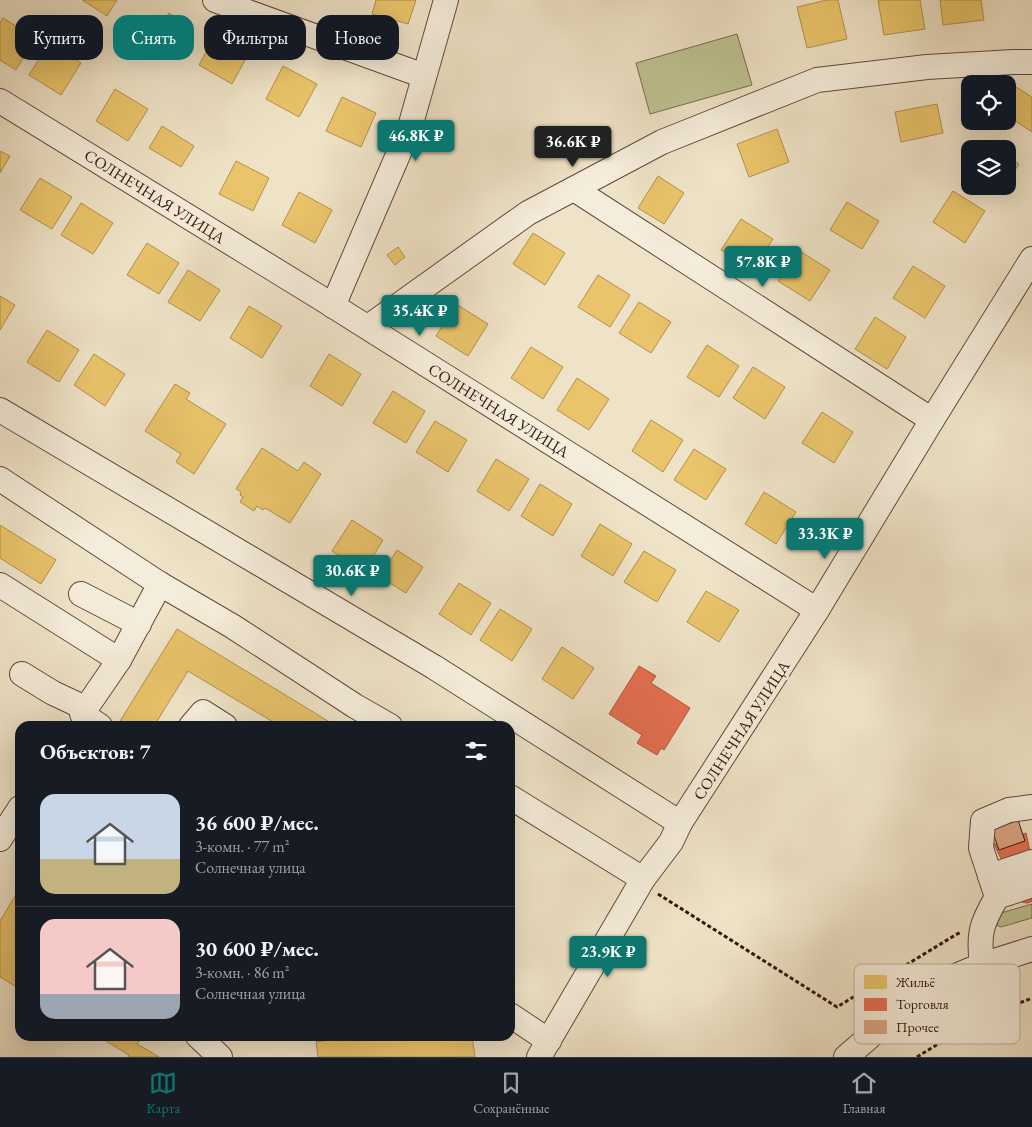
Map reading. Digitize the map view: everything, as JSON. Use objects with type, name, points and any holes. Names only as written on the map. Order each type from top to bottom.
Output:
[{"type":"street","points":[[216,0],[424,76]]},
{"type":"street","points":[[334,306],[410,126],[446,0]]},
{"type":"street","points":[[368,327],[528,214],[662,142],[817,80],[927,67],[1032,62]]},
{"type":"street","name":"СОЛНЕЧНАЯ УЛИЦА","points":[[0,101],[368,327],[817,610]]},
{"type":"street","points":[[574,189],[932,420]]},
{"type":"street","name":"СОЛНЕЧНАЯ УЛИЦА","points":[[544,1049],[643,879],[671,842],[680,823],[817,610],[1032,259]]},
{"type":"street","points":[[0,410],[434,667],[680,823]]},
{"type":"street","points":[[0,479],[160,584],[232,626],[381,721]]},
{"type":"street","points":[[22,674],[53,693],[85,719],[160,584]]},
{"type":"street","points":[[0,585],[119,660]]},
{"type":"street","points":[[81,594],[139,624]]},
{"type":"street","points":[[195,721],[203,712],[217,721]]},
{"type":"street","points":[[515,800],[643,879]]},
{"type":"street","points":[[982,964],[980,943],[984,919],[993,887],[981,848],[983,821],[1009,810],[1032,807]]},
{"type":"street","points":[[0,839],[15,816]]},
{"type":"street","points":[[993,887],[1032,862]]},
{"type":"street","points":[[993,887],[1032,885]]},
{"type":"street","points":[[986,964],[1031,952]]},
{"type":"street","points":[[515,1020],[544,1049]]},
{"type":"street","points":[[203,1041],[220,1057]]},
{"type":"street","points":[[846,1057],[861,1044]]},
{"type":"path","points":[[643,879],[661,898],[837,1008],[854,998]]},
{"type":"path","points":[[908,964],[957,934],[983,925]]},
{"type":"path","points":[[1020,1003],[1032,998]]},
{"type":"path","points":[[916,1057],[937,1044]]},
{"type":"green space","points":[[737,34],[752,85],[650,114],[636,63]]},
{"type":"green space","points":[[1032,904],[1032,918],[1001,927],[995,921],[996,917],[1004,912]]},
{"type":"building: Жильё","points":[[82,0],[117,0],[107,16]]},
{"type":"building: Жильё","points":[[376,0],[416,0],[408,24],[399,22],[399,15],[372,14]]},
{"type":"building: Жильё","points":[[827,0],[838,0],[847,39],[807,48],[797,7]]},
{"type":"building: Жильё","points":[[878,0],[920,0],[925,29],[884,35]]},
{"type":"building: Жильё","points":[[940,0],[981,0],[984,20],[943,25]]},
{"type":"building: Жильё","points":[[3,18],[15,26],[15,60],[22,60],[16,70],[0,60],[0,23]]},
{"type":"building: Жильё","points":[[204,56],[204,60],[245,60],[232,84],[199,65]]},
{"type":"building: Жильё","points":[[38,60],[76,60],[81,63],[61,95],[29,75]]},
{"type":"building: Жильё","points":[[283,66],[317,84],[299,117],[266,99]]},
{"type":"building: Жильё","points":[[1016,87],[1032,97],[1032,132],[1016,121]]},
{"type":"building: Жильё","points":[[115,89],[148,109],[128,141],[96,121]]},
{"type":"building: Жильё","points":[[342,97],[376,113],[361,147],[326,131]]},
{"type":"building: Жильё","points":[[937,104],[943,133],[901,142],[895,112]]},
{"type":"building: Жильё","points":[[162,126],[194,146],[181,167],[149,148]]},
{"type":"building: Жильё","points":[[777,129],[789,162],[749,177],[737,144]]},
{"type":"building: Жильё","points":[[0,151],[10,156],[0,173]]},
{"type":"building: Жильё","points":[[236,161],[269,178],[253,211],[219,194]]},
{"type":"building: Жильё","points":[[658,176],[684,193],[664,224],[638,208]]},
{"type":"building: Жильё","points":[[40,178],[72,197],[52,229],[20,210]]},
{"type":"building: Жильё","points":[[953,191],[985,211],[965,243],[933,222]]},
{"type":"building: Жильё","points":[[299,192],[332,210],[315,243],[282,225]]},
{"type":"building: Жильё","points":[[847,202],[879,221],[862,249],[830,230]]},
{"type":"building: Жильё","points":[[81,203],[113,223],[93,254],[61,235]]},
{"type":"building: Жильё","points":[[741,219],[773,239],[753,270],[721,250]]},
{"type":"building: Жильё","points":[[533,233],[565,253],[545,285],[513,264]]},
{"type":"building: Жильё","points":[[147,243],[179,263],[159,294],[127,275]]},
{"type":"building: Жильё","points":[[398,247],[405,257],[395,265],[387,255]]},
{"type":"building: Жильё","points":[[798,250],[830,270],[810,301],[778,281]]},
{"type":"building: Жильё","points":[[913,266],[945,286],[925,318],[893,298]]},
{"type":"building: Жильё","points":[[188,270],[220,290],[200,321],[168,302]]},
{"type":"building: Жильё","points":[[598,275],[630,295],[610,327],[578,307]]},
{"type":"building: Жильё","points":[[0,296],[15,305],[0,330]]},
{"type":"building: Жильё","points":[[639,302],[671,322],[651,353],[619,333]]},
{"type":"building: Жильё","points":[[456,304],[488,324],[468,356],[436,336]]},
{"type":"building: Жильё","points":[[249,306],[282,326],[262,358],[230,338]]},
{"type":"building: Жильё","points":[[875,317],[906,337],[887,369],[855,349]]},
{"type":"building: Жильё","points":[[47,330],[79,350],[59,382],[27,362]]},
{"type":"building: Жильё","points":[[707,345],[739,366],[719,397],[687,377]]},
{"type":"building: Жильё","points":[[531,347],[563,367],[543,399],[511,378]]},
{"type":"building: Жильё","points":[[94,354],[125,374],[105,406],[74,385]]},
{"type":"building: Жильё","points":[[329,354],[361,374],[342,406],[310,386]]},
{"type":"building: Жильё","points":[[753,367],[785,387],[765,419],[733,398]]},
{"type":"building: Жильё","points":[[577,378],[609,399],[589,430],[557,410]]},
{"type":"building: Жильё","points":[[175,384],[190,393],[186,399],[226,424],[194,474],[176,462],[181,454],[145,431]]},
{"type":"building: Жильё","points":[[393,391],[425,411],[406,443],[373,423]]},
{"type":"building: Жильё","points":[[822,412],[853,432],[834,463],[802,443]]},
{"type":"building: Жильё","points":[[651,420],[683,440],[663,472],[632,451]]},
{"type":"building: Жильё","points":[[435,421],[467,440],[448,472],[416,452]]},
{"type":"building: Жильё","points":[[262,448],[298,471],[304,462],[321,474],[290,523],[265,508],[263,510],[257,506],[254,511],[240,502],[243,497],[240,495],[241,492],[236,489]]},
{"type":"building: Жильё","points":[[694,449],[726,469],[706,500],[674,480]]},
{"type":"building: Жильё","points":[[496,459],[529,479],[509,511],[477,491]]},
{"type":"building: Жильё","points":[[540,484],[572,504],[553,536],[521,516]]},
{"type":"building: Жильё","points":[[764,492],[796,512],[776,544],[745,524]]},
{"type":"building: Жильё","points":[[352,520],[383,540],[364,571],[332,551]]},
{"type":"building: Жильё","points":[[600,524],[632,544],[613,576],[581,556]]},
{"type":"building: Жильё","points":[[0,525],[56,560],[41,584],[0,558]]},
{"type":"building: Жильё","points":[[397,550],[423,567],[406,593],[380,577]]},
{"type":"building: Жильё","points":[[644,551],[676,570],[657,602],[624,582]]},
{"type":"building: Жильё","points":[[459,583],[491,603],[471,635],[439,614]]},
{"type":"building: Жильё","points":[[706,591],[739,610],[719,642],[687,622]]},
{"type":"building: Жильё","points":[[500,609],[532,629],[512,661],[480,640]]},
{"type":"building: Жильё","points":[[177,629],[328,721],[272,721],[188,671],[157,721],[120,721]]},
{"type":"building: Жильё","points":[[562,647],[594,668],[573,699],[542,679]]},
{"type":"building: Жильё","points":[[15,896],[15,986],[0,977],[0,921]]},
{"type":"building: Жильё","points":[[106,1041],[139,1041],[137,1044],[159,1057],[128,1057],[129,1055]]},
{"type":"building: Жильё","points":[[473,1041],[475,1057],[318,1057],[316,1042]]},
{"type":"building: Торговля","points":[[639,666],[656,676],[651,683],[690,708],[664,750],[661,748],[657,755],[637,743],[642,735],[609,714]]},
{"type":"building: Торговля","points":[[1026,833],[1032,861],[1032,901],[1028,903],[1022,902],[994,844]]},
{"type":"building: Прочее","points":[[1018,820],[1025,841],[999,850],[992,830]]}]
